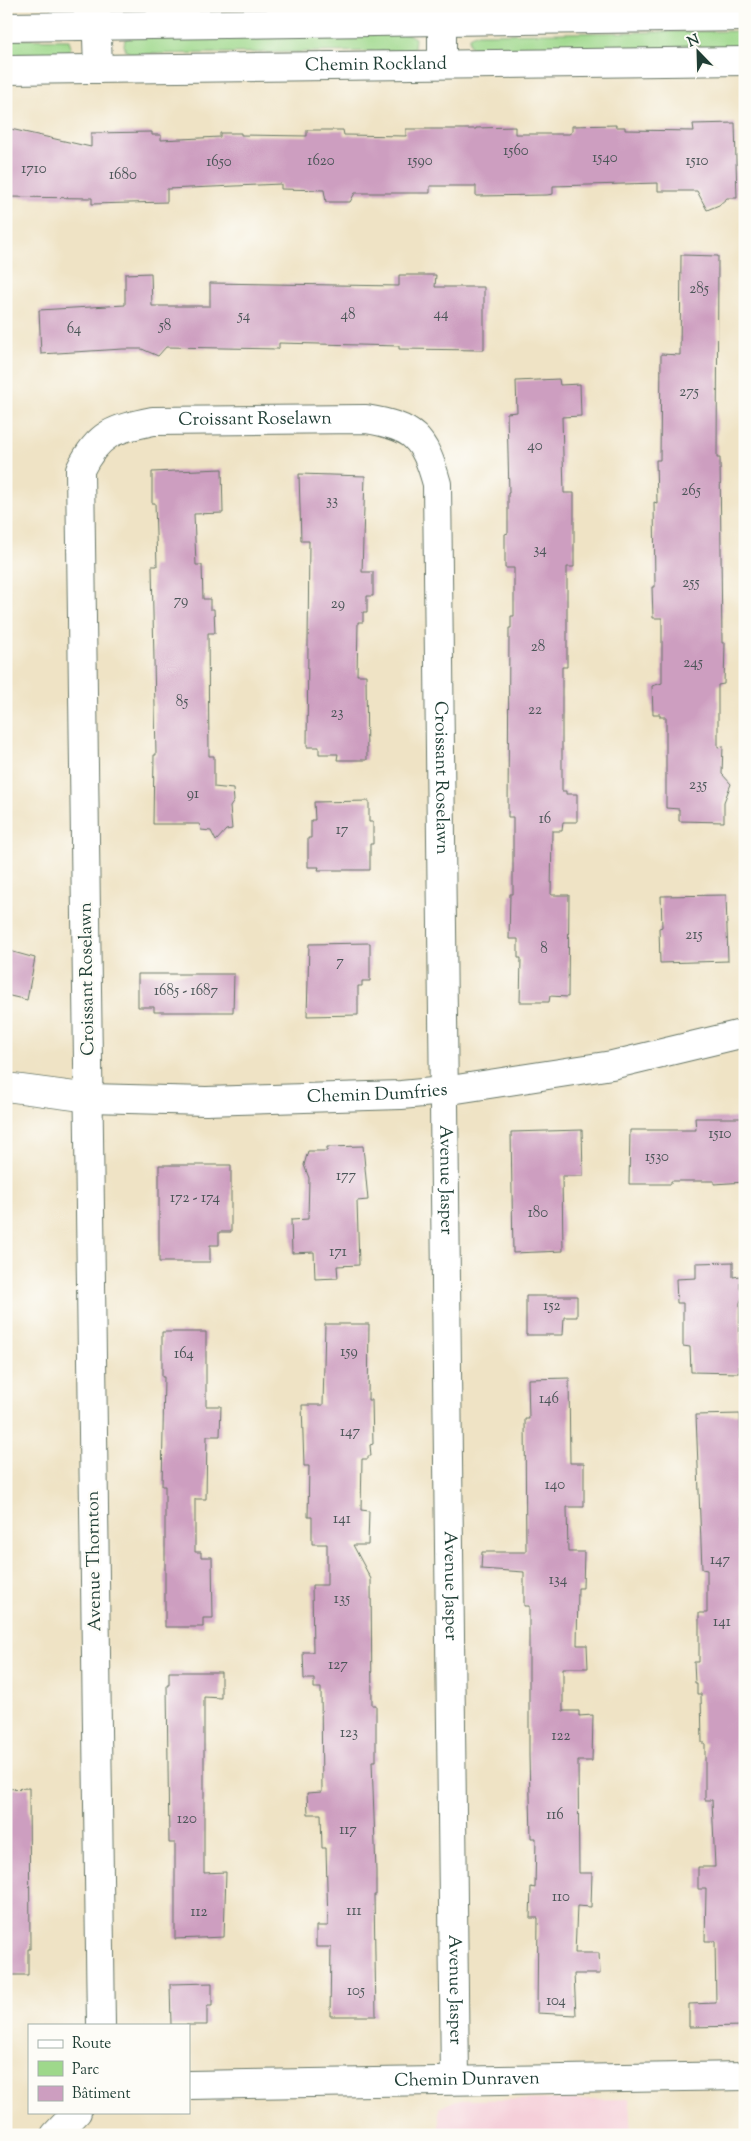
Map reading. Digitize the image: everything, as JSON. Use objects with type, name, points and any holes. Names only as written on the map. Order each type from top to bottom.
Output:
[{"type":"street","points":[[442,13],[442,64]]},
{"type":"street","points":[[6,27],[97,16],[442,13],[745,17]]},
{"type":"street","points":[[97,16],[98,69]]},
{"type":"street","name":"Chemin Rockland","points":[[6,70],[745,61]]},
{"type":"street","name":"Croissant Roselawn","points":[[90,1098],[80,470],[88,453],[103,437],[124,427],[153,421],[366,419],[393,424],[414,435],[429,456],[437,484],[444,1091]]},
{"type":"street","name":"Chemin Dumfries","points":[[6,1087],[90,1098],[206,1101],[401,1095],[444,1091],[612,1065],[745,1033]]},
{"type":"street","name":"Avenue Jasper","points":[[444,1091],[455,2080]]},
{"type":"street","name":"Avenue Thornton","points":[[90,1098],[101,2024]]},
{"type":"street","name":"Chemin Dunraven","points":[[190,2085],[745,2076]]},
{"type":"street","points":[[55,2135],[74,2114]]},
{"type":"shaded area","points":[[629,2099],[631,2135],[439,2135],[439,2108],[456,2100]]},
{"type":"green space","points":[[745,31],[745,48],[476,51],[470,46],[469,37],[475,34]]},
{"type":"green space","points":[[408,34],[415,38],[414,49],[405,51],[133,54],[126,51],[124,45],[125,39],[131,37]]},
{"type":"green space","points":[[6,39],[69,40],[71,48],[66,54],[61,55],[6,55]]},
{"type":"building","points":[[735,123],[737,198],[727,198],[719,205],[707,210],[697,191],[658,191],[658,183],[553,186],[553,194],[547,195],[476,196],[476,186],[430,186],[430,193],[355,193],[350,202],[326,202],[324,190],[281,189],[281,184],[167,189],[167,202],[92,204],[92,198],[6,197],[6,128],[91,147],[91,133],[152,132],[152,135],[161,135],[161,140],[220,137],[220,133],[307,136],[307,130],[343,130],[344,135],[406,136],[406,129],[515,127],[515,134],[569,134],[572,132],[572,126],[616,125],[616,127],[625,127],[625,130],[694,131],[693,124]]},
{"type":"building","points":[[681,255],[718,256],[717,458],[720,458],[722,643],[725,643],[724,684],[718,685],[718,747],[723,746],[722,774],[731,784],[724,802],[724,822],[679,821],[679,809],[666,808],[666,717],[660,717],[660,714],[653,714],[652,686],[662,683],[662,618],[653,618],[652,587],[655,587],[654,502],[657,503],[656,460],[660,460],[661,354],[680,355]]},
{"type":"building","points":[[151,273],[152,306],[210,306],[210,283],[399,286],[399,275],[436,275],[435,287],[484,287],[484,350],[399,349],[399,346],[279,343],[279,349],[166,347],[158,356],[142,349],[41,354],[39,310],[125,305],[125,274]]},
{"type":"building","points":[[559,379],[560,385],[580,384],[581,416],[562,417],[564,493],[574,493],[574,567],[567,567],[567,667],[562,667],[562,791],[566,791],[566,794],[577,794],[577,822],[563,822],[562,831],[552,831],[551,895],[569,895],[568,997],[550,996],[549,1002],[520,1002],[521,958],[518,958],[518,939],[509,939],[510,894],[513,894],[513,817],[508,817],[509,628],[511,628],[511,616],[514,616],[514,568],[505,568],[505,534],[508,533],[509,493],[507,413],[517,412],[516,381]]},
{"type":"building","points":[[222,469],[223,513],[194,514],[196,565],[202,565],[203,599],[210,599],[210,609],[214,609],[215,633],[208,633],[209,756],[214,756],[214,787],[233,789],[234,801],[230,807],[232,829],[226,830],[216,841],[211,831],[201,830],[200,824],[153,824],[154,755],[156,755],[152,566],[157,566],[155,503],[152,503],[152,472]]},
{"type":"building","points":[[299,474],[365,476],[362,572],[373,572],[373,596],[367,596],[367,612],[363,612],[363,622],[358,622],[357,675],[366,675],[367,760],[337,760],[338,754],[319,754],[319,747],[307,747],[309,541],[301,541]]},
{"type":"building","points":[[369,801],[369,822],[373,822],[373,844],[370,844],[370,870],[318,870],[319,867],[308,867],[308,838],[311,838],[311,820],[315,820],[314,802]]},
{"type":"building","points":[[726,895],[728,961],[660,963],[659,928],[662,927],[661,896]]},
{"type":"building","points":[[370,943],[370,981],[362,981],[362,986],[358,986],[358,1015],[307,1016],[309,944]]},
{"type":"building","points":[[6,950],[35,958],[27,1000],[6,995]]},
{"type":"building","points":[[138,974],[234,974],[233,1012],[154,1012],[154,1007],[138,1007]]},
{"type":"building","points":[[695,1118],[744,1118],[745,1182],[714,1184],[714,1181],[671,1181],[671,1184],[629,1184],[630,1130],[696,1130]]},
{"type":"building","points":[[582,1130],[583,1176],[562,1176],[563,1251],[513,1253],[511,1132]]},
{"type":"building","points":[[363,1146],[368,1200],[357,1201],[359,1265],[337,1266],[338,1278],[315,1279],[314,1252],[292,1253],[291,1220],[308,1219],[309,1178],[304,1165],[308,1151],[327,1151],[327,1147]]},
{"type":"building","points":[[159,1165],[231,1165],[231,1232],[219,1232],[219,1245],[210,1245],[210,1262],[159,1262]]},
{"type":"building","points":[[733,1262],[733,1277],[740,1276],[740,1288],[743,1295],[740,1303],[739,1373],[691,1372],[690,1347],[683,1346],[683,1303],[677,1303],[676,1279],[696,1278],[696,1263]]},
{"type":"building","points":[[526,1296],[577,1296],[577,1317],[564,1317],[563,1335],[526,1335]]},
{"type":"building","points":[[325,1324],[369,1324],[368,1400],[372,1400],[373,1444],[370,1445],[371,1456],[368,1456],[368,1459],[362,1459],[361,1510],[369,1511],[368,1545],[353,1545],[371,1579],[372,1705],[376,1705],[376,1761],[372,1761],[376,1872],[376,1895],[374,1895],[376,2016],[330,2016],[331,1947],[316,1947],[316,1926],[328,1926],[326,1848],[322,1848],[321,1814],[308,1814],[307,1793],[322,1792],[321,1688],[314,1688],[314,1679],[304,1679],[303,1652],[313,1652],[312,1585],[327,1585],[327,1544],[312,1544],[312,1517],[308,1517],[309,1466],[304,1466],[302,1405],[323,1405]]},
{"type":"building","points":[[162,1332],[206,1332],[206,1406],[221,1406],[220,1436],[207,1436],[206,1499],[195,1499],[195,1552],[201,1552],[201,1557],[212,1557],[213,1618],[203,1618],[203,1627],[165,1627],[165,1486],[162,1486],[164,1377],[162,1377]]},
{"type":"building","points":[[569,1378],[570,1463],[584,1463],[584,1507],[567,1507],[568,1552],[584,1552],[583,1588],[578,1588],[577,1645],[587,1645],[588,1668],[563,1668],[563,1711],[579,1711],[579,1716],[593,1715],[592,1761],[578,1761],[579,1873],[592,1873],[591,1907],[577,1906],[575,1953],[599,1953],[600,1974],[574,1974],[576,2015],[537,2013],[538,1918],[530,1918],[531,1887],[535,1888],[536,1838],[531,1838],[529,1606],[524,1606],[524,1572],[481,1569],[482,1552],[526,1552],[525,1419],[529,1419],[528,1379]]},
{"type":"building","points":[[740,1414],[745,1597],[745,1631],[743,1632],[745,2026],[689,2027],[689,2004],[716,2003],[715,1941],[705,1941],[706,1889],[698,1889],[698,1867],[715,1867],[712,1800],[705,1800],[705,1743],[702,1743],[701,1694],[697,1694],[694,1662],[699,1662],[699,1613],[707,1613],[707,1570],[702,1569],[696,1415]]},
{"type":"building","points":[[169,1672],[221,1672],[221,1698],[204,1697],[204,1873],[226,1872],[224,1937],[175,1939],[175,1843],[169,1843],[167,1685],[169,1685]]},
{"type":"building","points":[[29,1788],[30,1949],[28,1949],[28,1975],[6,1975],[6,1789]]},
{"type":"building","points":[[212,1983],[212,2006],[207,2006],[207,2025],[171,2024],[170,1984]]}]
